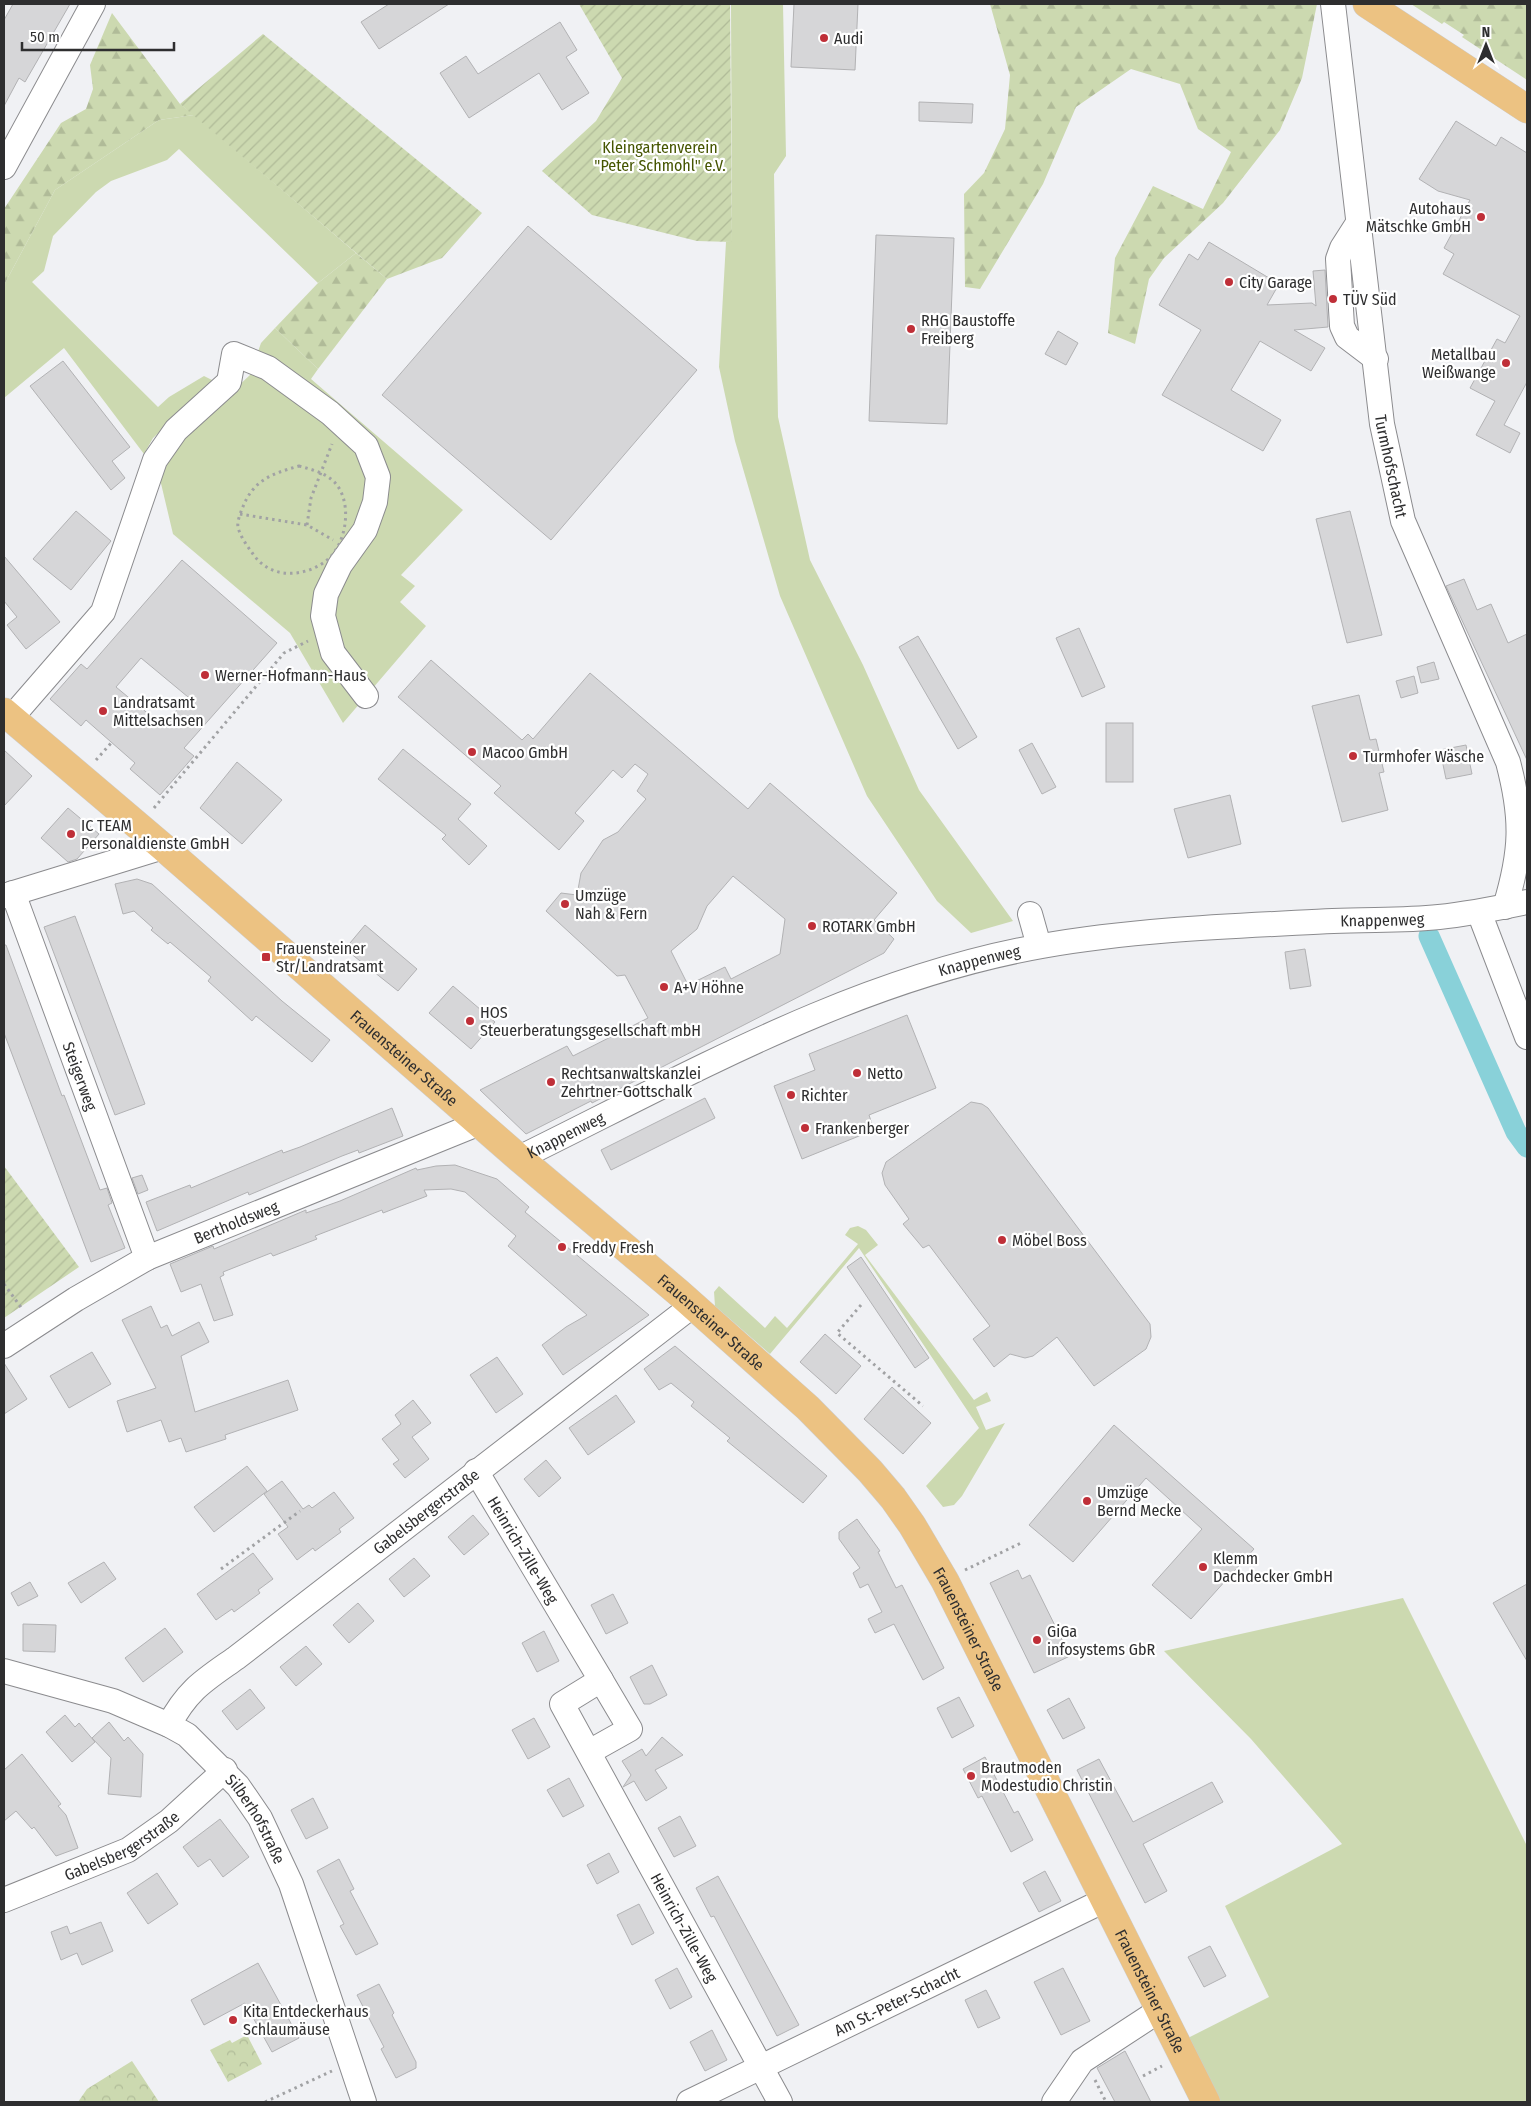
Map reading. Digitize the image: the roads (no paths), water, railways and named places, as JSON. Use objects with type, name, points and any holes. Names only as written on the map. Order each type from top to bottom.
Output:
[{"type":"main road","points":[[1367,4],[1527,109]]},
{"type":"main road","name":"Frauensteiner Straße","points":[[7,715],[692,1306],[808,1408],[870,1471],[912,1525],[945,1581],[1206,2102]]},
{"type":"street","points":[[4,167],[93,4]]},
{"type":"street","name":"Turmhofschacht","points":[[1333,4],[1358,223],[1376,359],[1382,424],[1402,521],[1508,762],[1519,811],[1516,904]]},
{"type":"street","points":[[7,715],[103,612],[156,460],[176,430],[229,382],[234,354],[268,368],[340,422],[366,446],[378,477],[375,502],[365,530],[345,546],[326,594],[323,616],[333,653],[366,696]]},
{"type":"street","points":[[9,895],[162,847]]},
{"type":"street","name":"Steigerweg","points":[[9,895],[147,1258]]},
{"type":"street","name":"Knappenweg","points":[[519,1158],[708,1064],[816,1013],[948,969],[1039,946],[1102,936],[1183,929],[1335,921],[1410,920],[1479,912],[1516,904]]},
{"type":"street","points":[[1479,912],[1527,1037]]},
{"type":"street","points":[[1030,914],[1039,946]]},
{"type":"street","name":"Bertholdsweg","points":[[4,1346],[76,1299],[147,1258],[480,1123]]},
{"type":"street","name":"Gabelsbergerstraße","points":[[169,1724],[184,1699],[193,1689],[236,1658],[692,1306]]},
{"type":"street","name":"Heinrich-Zille-Weg","points":[[476,1471],[630,1729],[589,1752]]},
{"type":"street","name":"Silberhofstraße","points":[[4,1671],[113,1701],[169,1724],[187,1735],[225,1770],[260,1818],[291,1884],[364,2102]]},
{"type":"street","name":"Heinrich-Zille-Weg","points":[[601,1680],[562,1704],[780,2102]]},
{"type":"street","name":"Gabelsbergerstraße","points":[[4,1900],[128,1850],[169,1822],[225,1770]]},
{"type":"street","name":"Am St.-Peter-Schacht","points":[[689,2102],[1105,1900]]},
{"type":"street","points":[[1054,2102],[1082,2061],[1160,2010]]},
{"type":"waterway","points":[[1429,936],[1516,1132],[1527,1147]]},
{"type":"place","name":"Audi","points":[[824,38]]},
{"type":"place","name":"Autohaus Mätschke GmbH","points":[[1481,217]]},
{"type":"place","name":"City Garage","points":[[1229,282]]},
{"type":"place","name":"TÜV Süd","points":[[1333,299]]},
{"type":"place","name":"RHG Baustoffe Freiberg","points":[[911,329]]},
{"type":"place","name":"Metallbau Weißwange","points":[[1506,363]]},
{"type":"place","name":"Werner-Hofmann-Haus","points":[[205,675]]},
{"type":"place","name":"Landratsamt Mittelsachsen","points":[[103,711]]},
{"type":"place","name":"Macoo GmbH","points":[[472,752]]},
{"type":"place","name":"Turmhofer Wäsche","points":[[1353,756]]},
{"type":"place","name":"IC TEAM Personaldienste GmbH","points":[[71,834]]},
{"type":"place","name":"Umzüge Nah & Fern","points":[[565,904]]},
{"type":"place","name":"ROTARK GmbH","points":[[812,926]]},
{"type":"place","name":"Frauensteiner Str/Landratsamt","points":[[266,957]]},
{"type":"place","name":"A+V Höhne","points":[[664,987]]},
{"type":"place","name":"HOS Steuerberatungsgesellschaft mbH","points":[[470,1021]]},
{"type":"place","name":"Netto","points":[[857,1073]]},
{"type":"place","name":"Rechtsanwaltskanzlei Zehrtner-Gottschalk","points":[[551,1082]]},
{"type":"place","name":"Richter","points":[[791,1095]]},
{"type":"place","name":"Frankenberger","points":[[805,1128]]},
{"type":"place","name":"Möbel Boss","points":[[1002,1240]]},
{"type":"place","name":"Freddy Fresh","points":[[562,1247]]},
{"type":"place","name":"Umzüge Bernd Mecke","points":[[1087,1501]]},
{"type":"place","name":"Klemm Dachdecker GmbH","points":[[1203,1567]]},
{"type":"place","name":"GiGa infosystems GbR","points":[[1037,1640]]},
{"type":"place","name":"Brautmoden Modestudio Christin","points":[[971,1776]]},
{"type":"place","name":"Kita Entdeckerhaus Schlaumäuse","points":[[233,2020]]},
{"type":"park label","name":"Kleingartenverein \"Peter Schmohl\" e.V.","points":[[660,156]]}]
